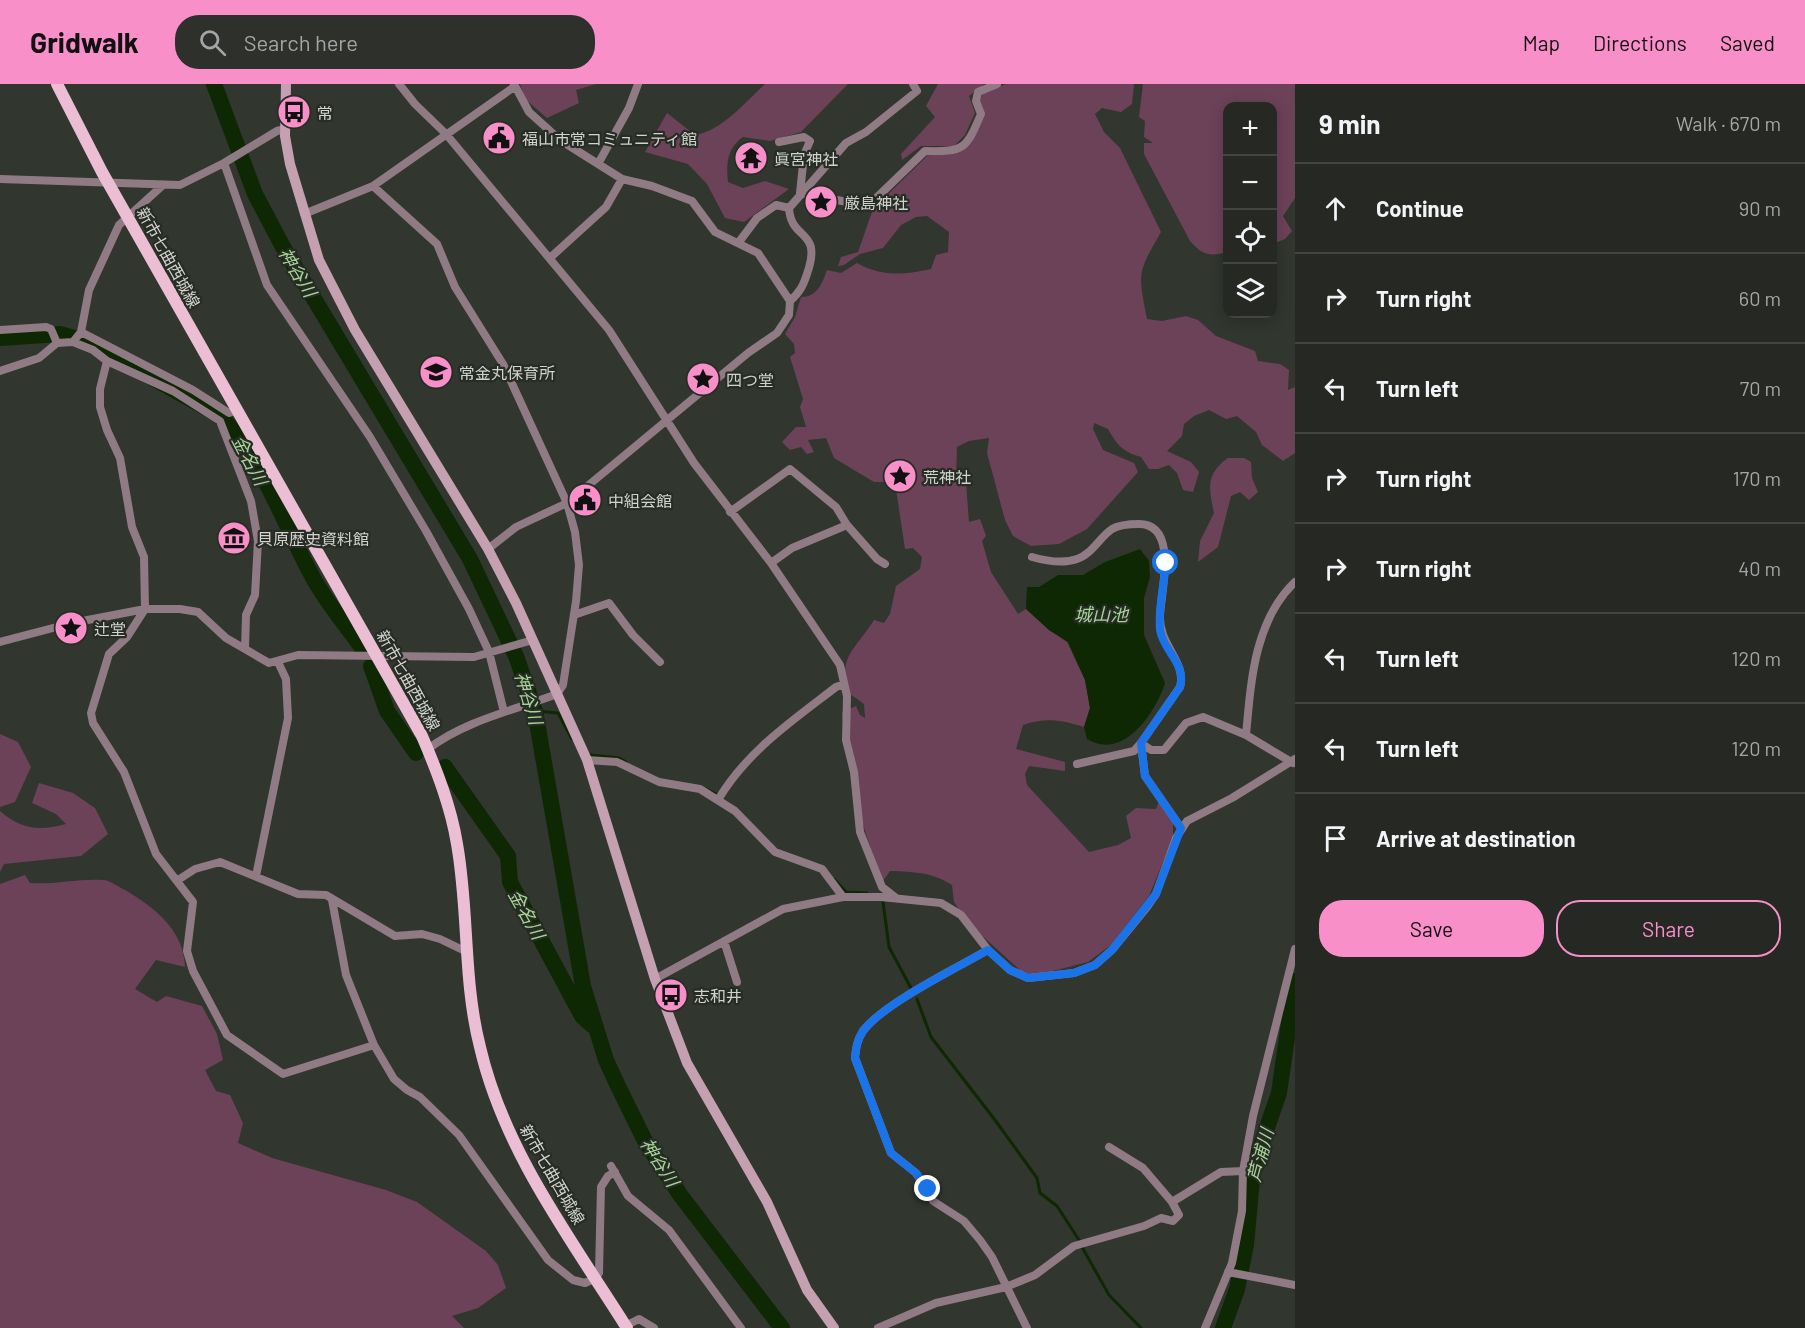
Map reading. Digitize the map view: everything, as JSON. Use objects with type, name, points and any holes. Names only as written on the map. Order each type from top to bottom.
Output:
[{"type":"main road","name":"新市七曲西城線","points":[[57,84],[108,182],[428,749],[450,813],[457,844],[471,1006],[493,1091],[513,1143],[626,1327]]},
{"type":"street","points":[[286,84],[285,129],[290,164],[319,261],[355,330],[488,549],[532,640],[555,695],[587,760],[655,979],[687,1063],[767,1202],[807,1290],[834,1328]]},
{"type":"street","points":[[399,84],[415,104],[446,134],[551,256],[609,330],[667,422],[730,512],[771,563],[840,665],[847,696],[846,740],[854,772],[860,832],[882,887],[896,898]]},
{"type":"street","points":[[598,164],[638,84]]},
{"type":"street","points":[[800,193],[807,190],[828,161],[846,143],[866,132],[917,91],[914,84]]},
{"type":"street","points":[[800,193],[868,206],[925,151],[948,152],[963,147],[971,138],[981,114],[976,101],[978,92],[997,84]]},
{"type":"street","points":[[304,214],[373,186],[514,85],[529,112],[560,140],[622,179],[660,188],[692,201],[715,232],[758,253],[790,301],[789,315],[777,333],[748,352],[667,422],[567,503],[516,528],[488,549]]},
{"type":"street","points":[[0,179],[180,185],[224,163],[263,138],[285,129]]},
{"type":"street","points":[[779,142],[804,137],[810,141],[804,155],[800,193],[789,208],[790,219],[812,245],[814,254],[801,291],[790,301]]},
{"type":"street","points":[[224,163],[267,285],[370,437],[426,531],[469,609],[489,652],[504,712]]},
{"type":"street","points":[[551,256],[606,207],[622,179]]},
{"type":"street","points":[[73,342],[81,332],[90,290],[104,254],[119,225],[163,185]]},
{"type":"street","points":[[373,186],[437,244],[455,286],[503,364],[567,503],[575,532],[579,565],[563,684],[555,695],[518,710],[504,712],[438,741],[428,749]]},
{"type":"street","points":[[739,242],[757,218],[777,205],[789,208]]},
{"type":"street","points":[[0,330],[51,329],[57,343]]},
{"type":"street","points":[[81,332],[193,390],[229,413],[237,410]]},
{"type":"street","points":[[0,371],[39,358],[57,343],[73,342],[104,356],[107,361],[173,391],[220,422],[251,501],[258,541],[255,595],[246,615],[245,650]]},
{"type":"street","points":[[107,361],[100,389],[100,407],[107,430],[120,458],[132,527],[144,557],[145,609],[127,637],[109,654],[92,713],[93,723],[124,772],[156,855],[178,880],[193,902],[187,951],[193,971],[227,1035],[283,1074],[374,1045]]},
{"type":"street","points":[[730,512],[790,469],[836,507],[847,525],[877,559],[885,564]]},
{"type":"street","points":[[1032,557],[1047,561],[1080,558],[1112,530],[1132,524],[1144,524],[1154,529],[1159,537],[1166,563],[1160,616],[1161,633],[1181,670],[1180,687],[1134,751],[1077,764]]},
{"type":"street","points":[[771,563],[792,548],[847,525]]},
{"type":"street","points":[[1246,735],[1252,669],[1258,648],[1274,611],[1286,591],[1295,582]]},
{"type":"street","points":[[574,615],[609,603],[633,635],[660,662]]},
{"type":"street","points":[[0,642],[72,623],[145,609],[180,609],[198,612],[214,629],[269,663],[298,655],[378,658],[474,657],[532,640]]},
{"type":"street","points":[[256,876],[288,718],[286,679],[278,662]]},
{"type":"street","points":[[718,800],[731,778],[762,744],[844,684]]},
{"type":"street","points":[[1141,743],[1151,750],[1164,750],[1186,723],[1203,717],[1246,735],[1294,762]]},
{"type":"street","points":[[1141,743],[1145,776],[1181,828]]},
{"type":"street","points":[[587,760],[616,762],[658,782],[700,789],[735,811],[775,852],[822,869],[843,897]]},
{"type":"street","points":[[655,979],[783,909],[843,897],[896,898],[941,903],[962,915],[988,950],[1010,970],[1028,978],[1074,973],[1095,965],[1112,950],[1156,894],[1181,828],[1196,815],[1232,798],[1294,762]]},
{"type":"street","points":[[178,880],[195,869],[220,862],[298,894],[326,895],[395,936],[422,934],[440,939],[467,952]]},
{"type":"street","points":[[332,900],[346,975],[374,1045],[394,1079],[407,1090],[420,1096],[459,1136],[548,1260],[573,1280],[585,1284],[596,1278],[599,1272],[601,1187],[613,1169],[628,1196],[669,1230],[741,1328]]},
{"type":"street","points":[[724,941],[737,982]]},
{"type":"street","points":[[1205,1328],[1236,1273],[1244,1171],[1253,1116],[1290,981],[1295,949]]},
{"type":"street","points":[[988,950],[877,1016],[862,1032],[856,1044],[855,1058],[891,1153],[916,1173],[933,1201],[964,1221],[992,1257],[1027,1328]]},
{"type":"street","points":[[878,1328],[936,1303],[1006,1287],[1035,1275],[1074,1246],[1144,1226],[1161,1218],[1173,1221],[1179,1215],[1172,1202],[1143,1168],[1110,1147]]},
{"type":"street","points":[[1172,1202],[1221,1173],[1244,1171]]},
{"type":"street","points":[[1236,1273],[1259,1276],[1280,1284],[1295,1285]]},
{"type":"street","points":[[626,1327],[639,1319],[654,1328]]},
{"type":"shaded area","points":[[520,84],[596,84],[576,90],[579,103],[547,118],[525,99]]},
{"type":"shaded area","points":[[765,84],[848,84],[801,132],[770,141],[743,137],[738,141],[729,157],[728,182],[743,188],[765,181],[789,189],[744,222],[725,218],[707,184],[688,164],[645,152],[667,113],[695,135],[724,121]]},
{"type":"shaded area","points":[[938,84],[984,84],[969,96],[975,113],[965,135],[954,146],[921,146],[902,160],[901,154],[935,117],[926,106]]},
{"type":"shaded area","points":[[1006,84],[1134,84],[1132,104],[1121,112],[1102,108],[1095,114],[1104,132],[1120,148],[1161,232],[1147,257],[1142,273],[1142,291],[1147,319],[1162,321],[1186,316],[1198,320],[1216,336],[1255,351],[1258,361],[1280,364],[1289,370],[1288,390],[1295,387],[1295,453],[1283,461],[1262,445],[1256,432],[1237,416],[1226,419],[1209,410],[1194,416],[1184,424],[1182,436],[1167,451],[1191,462],[1199,472],[1193,492],[1183,490],[1177,473],[1169,465],[1149,469],[1141,457],[1121,447],[1108,429],[1094,423],[1093,429],[1103,450],[1134,463],[1138,472],[1087,529],[1059,544],[1031,546],[1013,536],[1005,520],[987,453],[989,438],[969,441],[957,447],[956,479],[966,483],[969,522],[980,519],[986,536],[982,541],[991,572],[1018,614],[1026,609],[1049,630],[1067,642],[1085,680],[1090,708],[1084,727],[1054,720],[1023,725],[1016,749],[1065,762],[1065,771],[1029,766],[1025,774],[1027,785],[1089,852],[1118,845],[1131,838],[1126,816],[1136,808],[1156,809],[1159,801],[1173,819],[1173,838],[1149,896],[1111,945],[1088,962],[1037,975],[1022,972],[968,923],[954,902],[952,885],[930,875],[890,871],[883,881],[861,819],[847,756],[842,712],[856,706],[860,715],[865,718],[864,704],[847,692],[845,669],[850,653],[874,620],[884,623],[890,614],[896,586],[920,569],[922,557],[913,548],[905,549],[896,489],[890,482],[874,482],[834,458],[826,438],[808,440],[814,452],[807,454],[801,447],[790,450],[782,442],[796,427],[806,427],[800,407],[803,399],[790,357],[795,353],[794,344],[785,334],[795,317],[801,297],[815,292],[821,285],[827,270],[841,273],[857,263],[885,273],[912,273],[931,269],[936,255],[948,252],[949,232],[927,216],[916,217],[901,225],[883,248],[860,254],[844,265],[838,266],[841,257],[858,252],[873,209],[927,156],[954,154],[971,143],[984,117],[980,100],[983,93]]},
{"type":"shaded area","points":[[1143,84],[1295,84],[1295,198],[1283,216],[1292,231],[1285,239],[1277,242],[1277,102],[1223,102],[1223,253],[1216,254],[1202,252],[1190,241],[1144,154],[1144,143],[1153,143],[1144,137],[1145,121],[1139,117]]},
{"type":"shaded area","points":[[1228,458],[1244,458],[1251,462],[1252,478],[1258,492],[1249,500],[1240,492],[1231,496],[1218,547],[1198,562],[1200,541],[1214,513],[1210,489],[1212,476]]},
{"type":"shaded area","points":[[0,734],[18,742],[31,767],[15,802],[0,807]]},
{"type":"shaded area","points":[[39,783],[73,793],[95,808],[108,834],[81,856],[4,864],[0,872],[0,811],[16,822],[31,827],[47,828],[66,824],[56,814],[32,803]]},
{"type":"shaded area","points":[[25,875],[30,883],[107,881],[136,897],[166,921],[179,942],[185,967],[156,960],[135,989],[157,1002],[166,996],[202,1006],[217,1034],[223,1060],[205,1070],[216,1091],[230,1095],[243,1123],[238,1143],[272,1158],[386,1190],[417,1202],[486,1251],[498,1265],[506,1288],[478,1308],[452,1316],[464,1328],[0,1328],[0,884]]},
{"type":"water","name":"城山池","points":[[1140,549],[1149,561],[1150,577],[1144,598],[1144,635],[1165,683],[1154,708],[1136,731],[1113,744],[1100,744],[1087,739],[1084,727],[1090,708],[1085,680],[1068,642],[1049,630],[1026,609],[1027,587],[1039,587],[1058,575],[1083,575],[1105,562]]},
{"type":"waterway","name":"神谷川","points":[[214,84],[255,194],[283,247],[470,559],[516,656],[535,711],[583,986],[606,1060],[645,1141],[681,1196],[782,1328]]},
{"type":"waterway","name":"金名川","points":[[0,338],[60,334],[88,342],[219,415],[259,469],[316,584],[363,649]]},
{"type":"waterway","name":"金名川","points":[[371,666],[387,711],[416,753]]},
{"type":"waterway","points":[[535,711],[558,713],[572,739]]},
{"type":"waterway","points":[[590,755],[619,758],[626,762]]},
{"type":"waterway","name":"金名川","points":[[445,767],[508,856],[510,882],[582,1016],[592,1025]]},
{"type":"waterway","points":[[700,786],[716,794]]},
{"type":"waterway","points":[[834,879],[846,892],[867,893]]},
{"type":"waterway","points":[[883,902],[889,947],[912,990]]},
{"type":"waterway","name":"芦浦川","points":[[1223,1328],[1237,1289],[1246,1245],[1253,1168],[1279,1093],[1295,981]]},
{"type":"waterway","points":[[917,999],[931,1037],[1037,1178],[1040,1193],[1057,1206],[1079,1240]]},
{"type":"waterway","points":[[1082,1247],[1109,1295],[1141,1328]]},
{"type":"place","name":"常","points":[[294,112]]},
{"type":"place","name":"福山市常コミュニティ館","points":[[499,138]]},
{"type":"place","name":"眞宮神社","points":[[751,158]]},
{"type":"place","name":"厳島神社","points":[[821,202]]},
{"type":"place","name":"常金丸保育所","points":[[436,372]]},
{"type":"place","name":"四つ堂","points":[[703,379]]},
{"type":"place","name":"荒神社","points":[[900,476]]},
{"type":"place","name":"中組会館","points":[[585,500]]},
{"type":"place","name":"貝原歴史資料館","points":[[234,538]]},
{"type":"place","name":"辻堂","points":[[71,628]]},
{"type":"place","name":"志和井","points":[[671,995]]},
{"type":"route","points":[[928,1189],[916,1173],[891,1153],[855,1058],[856,1044],[862,1032],[877,1016],[988,950],[1010,970],[1028,978],[1074,973],[1095,965],[1112,950],[1156,894],[1181,828],[1145,776],[1141,743],[1180,687],[1182,679],[1181,670],[1161,633],[1160,616],[1166,563]]}]
